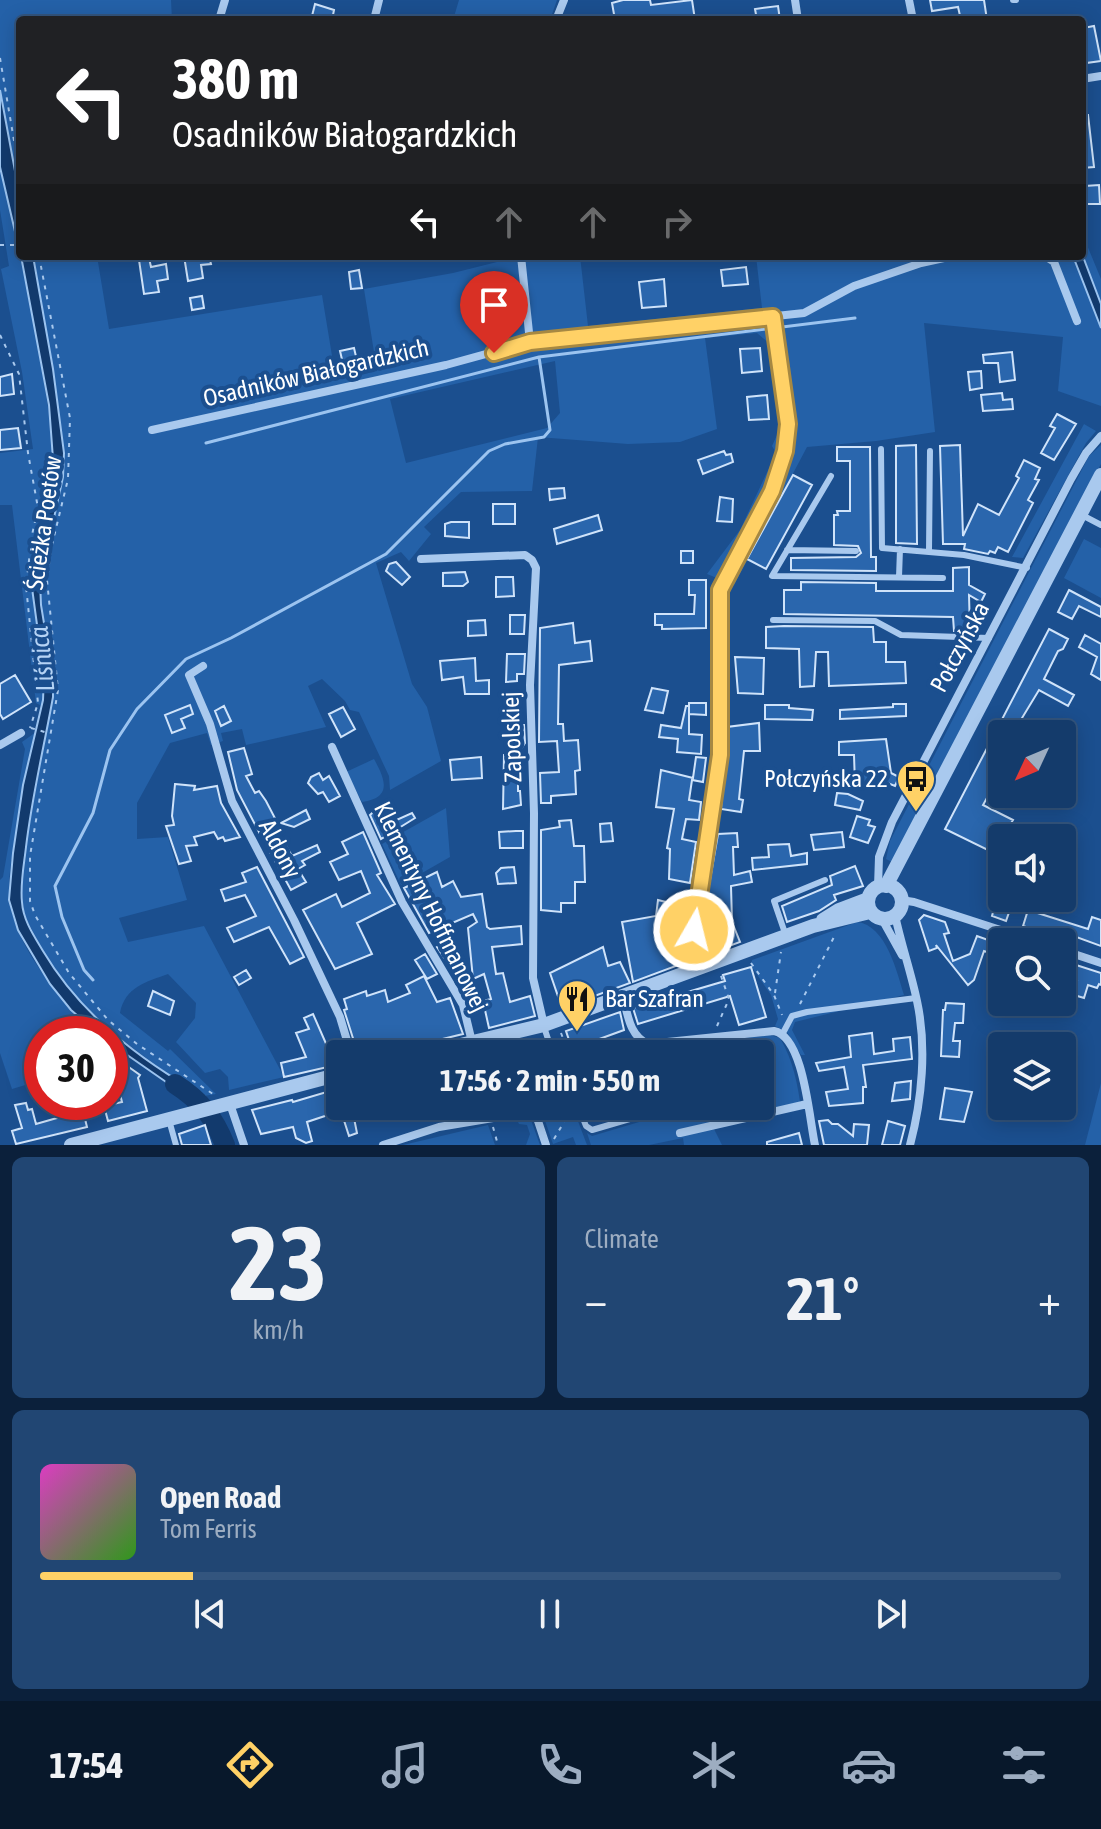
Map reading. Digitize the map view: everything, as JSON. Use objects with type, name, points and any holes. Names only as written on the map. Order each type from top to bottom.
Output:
[{"type":"street","points":[[521,260],[530,342]]},
{"type":"street","name":"Osadników Białogardzkich","points":[[152,430],[446,365],[530,342],[774,324],[804,313],[854,286],[935,260]]},
{"type":"street","points":[[1051,260],[1077,321]]},
{"type":"street","points":[[702,968],[694,942],[694,930],[720,755],[720,590],[772,491],[785,451],[788,424],[774,324]]},
{"type":"street","name":"Połczyńska","points":[[890,891],[879,857],[888,830],[1086,453],[1101,436]]},
{"type":"street","name":"Połczyńska","points":[[890,891],[906,851],[1101,475]]},
{"type":"street","name":"Zapolskiej","points":[[421,559],[525,555],[536,568],[530,685],[535,829],[533,978],[551,1027]]},
{"type":"street","name":"Aldony","points":[[203,666],[189,675],[210,724],[232,801],[294,920],[340,1017],[347,1040]]},
{"type":"street","points":[[0,745],[21,733]]},
{"type":"street","name":"Klementyny Hoffmanowej","points":[[332,747],[402,902],[463,1005],[472,1040]]},
{"type":"street","points":[[879,911],[890,891]]},
{"type":"street","points":[[480,1040],[551,1027],[702,968],[784,942],[813,926],[900,909],[890,891]]},
{"type":"street","points":[[890,891],[994,928]]},
{"type":"street","points":[[879,911],[907,963],[920,1028],[920,1079],[910,1145]]},
{"type":"street","points":[[879,911],[907,963]]},
{"type":"street","points":[[1076,955],[1101,963]]},
{"type":"street","points":[[623,997],[633,1031],[639,1039],[652,1045],[784,1030],[797,1056],[815,1145]]},
{"type":"street","points":[[509,1033],[511,1040]]},
{"type":"street","points":[[71,1145],[199,1112],[220,1103],[326,1077]]},
{"type":"street","points":[[220,1103],[244,1145]]},
{"type":"street","points":[[680,1133],[807,1104]]},
{"type":"street","points":[[383,1145],[439,1127],[484,1120]]},
{"type":"street","points":[[537,1120],[548,1144]]},
{"type":"lane","points":[[881,449],[882,548],[929,551],[1027,568]]},
{"type":"lane","points":[[929,551],[930,451]]},
{"type":"lane","points":[[831,476],[772,576],[943,578]]},
{"type":"lane","points":[[1080,514],[1101,525]]},
{"type":"lane","points":[[899,577],[900,549]]},
{"type":"lane","points":[[787,550],[856,551]]},
{"type":"lane","points":[[773,620],[875,621],[901,635],[989,638]]},
{"type":"lane","points":[[784,942],[774,901],[825,880]]},
{"type":"lane","points":[[784,1030],[792,1016],[827,1008],[916,998]]},
{"type":"lane","points":[[551,1027],[552,1040]]},
{"type":"lane","points":[[169,1120],[176,1145]]},
{"type":"lane","points":[[583,1120],[592,1130],[626,1120]]},
{"type":"path","points":[[0,58],[16,152]]},
{"type":"path","name":"Ścieżka Poetów","points":[[40,260],[70,418],[71,444],[68,479],[47,580],[58,690],[30,856],[28,887],[35,915],[69,973],[108,1020],[157,1058],[208,1089],[220,1103]]},
{"type":"path","points":[[0,335],[19,374],[38,508],[26,586],[38,703],[30,728]]},
{"type":"path","points":[[21,733],[30,728],[49,733]]},
{"type":"path","points":[[792,1016],[839,926]]},
{"type":"path","points":[[774,995],[784,942]]},
{"type":"path","points":[[748,960],[774,995],[784,1030]]},
{"type":"path","points":[[711,1038],[729,999],[720,973]]},
{"type":"path","points":[[551,1027],[560,1040]]},
{"type":"path","points":[[491,1120],[498,1145]]},
{"type":"path","points":[[548,1144],[566,1120]]},
{"type":"path","points":[[661,1120],[662,1125]]},
{"type":"path","points":[[680,1133],[686,1120]]},
{"type":"shaded area","points":[[0,0],[171,0],[172,16],[16,16],[16,176],[0,90]]},
{"type":"shaded area","points":[[459,0],[557,0],[551,16],[454,16]]},
{"type":"shaded area","points":[[0,167],[16,237],[16,260],[21,260],[28,289],[53,436],[51,481],[38,538],[32,588],[44,676],[42,706],[36,703],[12,505],[0,505],[0,453],[33,449],[22,372],[1,269],[9,266],[0,210]]},
{"type":"shaded area","points":[[1086,243],[1101,279],[1101,304],[1084,260]]},
{"type":"shaded area","points":[[34,260],[98,260],[109,329],[322,295],[336,380],[377,371],[364,289],[505,260],[580,260],[588,326],[762,308],[756,260],[1075,260],[1101,328],[1101,406],[1058,391],[1063,337],[924,323],[935,432],[807,447],[734,585],[707,574],[740,530],[776,453],[772,446],[782,424],[770,344],[757,333],[705,338],[717,429],[680,442],[628,444],[538,437],[532,491],[461,492],[424,527],[431,534],[409,561],[401,552],[376,563],[412,684],[427,707],[441,761],[390,790],[389,776],[359,712],[350,710],[322,679],[308,686],[326,727],[246,745],[242,729],[221,733],[223,741],[211,745],[207,733],[170,743],[137,803],[137,839],[168,837],[187,900],[119,918],[128,942],[204,926],[284,1077],[229,1090],[228,1077],[220,1069],[205,1073],[176,1042],[195,1018],[196,1003],[168,974],[132,991],[120,1013],[124,1016],[93,1016],[52,967],[24,915],[22,888],[28,834],[49,717],[40,581],[63,477],[64,453],[53,369]],"holes":[[[555,361],[560,413],[547,428],[406,463],[390,399]]]},
{"type":"shaded area","points":[[1084,424],[1096,431],[1086,443],[1023,558],[1012,557]]},
{"type":"shaded area","points":[[1101,445],[1101,464],[892,862],[886,859],[890,841],[1089,456]]},
{"type":"shaded area","points":[[1084,539],[1101,548],[1101,598],[1064,578]]},
{"type":"shaded area","points":[[36,732],[12,859],[10,902],[30,954],[53,987],[79,1016],[24,1016],[24,1085],[12,1089],[0,1053],[0,880],[25,749],[22,742]]},
{"type":"shaded area","points":[[374,759],[384,786],[378,796],[362,802],[346,772]]},
{"type":"shaded area","points":[[446,808],[450,857],[401,885],[382,844]]},
{"type":"shaded area","points":[[857,922],[876,931],[883,940],[904,995],[795,1022],[792,1030],[805,1055],[801,1055],[787,1032],[775,1026],[778,1019],[771,995],[751,966],[752,960]]},
{"type":"shaded area","points":[[128,1019],[168,1051],[170,1049],[216,1094],[204,1096],[128,1044]]},
{"type":"shaded area","points":[[770,1035],[780,1038],[796,1082],[801,1109],[774,1115],[774,1040],[730,1040]]},
{"type":"shaded area","points":[[1101,1083],[1101,1145],[1085,1145]]},
{"type":"shaded area","points":[[517,1120],[531,1120],[540,1145],[526,1145],[530,1134],[527,1125],[519,1124]]},
{"type":"shaded area","points":[[545,1120],[578,1120],[587,1145],[576,1145],[573,1137],[553,1144]]},
{"type":"shaded area","points":[[646,1120],[753,1120],[714,1129],[722,1145],[684,1145],[683,1138],[649,1145],[591,1145],[587,1133],[592,1136]]},
{"type":"shaded area","points":[[488,1125],[495,1145],[403,1145]]},
{"type":"water","points":[[0,90],[16,176],[16,236],[0,167]]},
{"type":"water","points":[[22,260],[34,260],[64,453],[63,477],[40,581],[53,697],[29,828],[22,881],[23,909],[36,940],[58,974],[94,1016],[78,1016],[50,984],[18,930],[9,900],[23,785],[43,700],[44,676],[32,588],[53,459],[49,405]]},
{"type":"water","points":[[1075,260],[1084,260],[1101,304],[1101,328]]},
{"type":"water","points":[[128,1045],[204,1096],[192,1100],[128,1056]]},
{"type":"water","points":[[219,1119],[229,1145],[220,1145],[208,1121]]},
{"type":"building","points":[[650,0],[651,5],[692,0],[694,16],[614,16],[612,3]]},
{"type":"building","points":[[930,0],[984,0],[986,16],[960,16],[958,7],[932,11]]},
{"type":"building","points":[[315,4],[334,10],[333,16],[312,16]]},
{"type":"building","points":[[778,6],[779,16],[756,16],[755,9]]},
{"type":"building","points":[[1094,26],[1101,61],[1086,63],[1086,27]]},
{"type":"building","points":[[1086,115],[1088,115],[1094,167],[1086,168]]},
{"type":"building","points":[[1099,185],[1100,204],[1086,204],[1086,186]]},
{"type":"building","points":[[139,260],[149,260],[151,267],[166,264],[168,279],[157,281],[159,292],[144,294]]},
{"type":"building","points":[[185,260],[210,260],[211,264],[201,265],[203,278],[188,281]]},
{"type":"building","points":[[746,267],[748,284],[723,286],[721,270]]},
{"type":"building","points":[[359,270],[362,288],[351,289],[349,272]]},
{"type":"building","points":[[664,279],[666,306],[642,308],[639,282]]},
{"type":"building","points":[[202,296],[204,308],[192,310],[190,298]]},
{"type":"building","points":[[354,348],[358,365],[344,368],[340,351]]},
{"type":"building","points":[[760,348],[762,371],[742,373],[740,349]]},
{"type":"building","points":[[1012,352],[1015,380],[1000,382],[998,363],[984,363],[983,355]]},
{"type":"building","points":[[981,371],[982,388],[970,390],[968,372]]},
{"type":"building","points":[[12,374],[14,394],[0,396],[0,377]]},
{"type":"building","points":[[1002,393],[1003,400],[1012,399],[1013,409],[983,411],[981,395]]},
{"type":"building","points":[[767,395],[769,419],[749,420],[747,397]]},
{"type":"building","points":[[1057,414],[1076,424],[1054,460],[1041,453],[1055,428],[1050,426]]},
{"type":"building","points":[[18,428],[21,448],[0,450],[0,430]]},
{"type":"building","points":[[916,445],[917,544],[896,543],[896,446]]},
{"type":"building","points":[[960,445],[963,536],[978,504],[999,515],[1019,478],[1016,476],[1024,460],[1040,468],[1035,479],[1039,480],[1028,500],[1033,503],[1008,552],[998,547],[995,553],[990,551],[988,554],[964,549],[965,544],[943,544],[940,446]]},
{"type":"building","points":[[837,447],[870,447],[871,557],[876,557],[876,571],[791,570],[791,558],[856,557],[861,553],[858,546],[834,545],[834,515],[838,515],[837,511],[850,511],[850,461],[837,461]]},
{"type":"building","points":[[724,451],[726,455],[731,454],[733,462],[703,474],[698,460]]},
{"type":"building","points":[[793,475],[812,485],[766,569],[747,559]]},
{"type":"building","points":[[564,488],[565,498],[550,500],[549,489]]},
{"type":"building","points":[[720,497],[733,499],[732,522],[717,521]]},
{"type":"building","points":[[493,504],[515,504],[515,524],[493,524]]},
{"type":"building","points":[[598,515],[602,530],[557,544],[554,529]]},
{"type":"building","points":[[469,522],[469,538],[445,536],[445,524]]},
{"type":"building","points":[[681,551],[693,551],[693,563],[681,563]]},
{"type":"building","points":[[396,562],[410,577],[402,585],[386,571],[389,564]]},
{"type":"building","points":[[969,567],[969,585],[985,594],[981,602],[969,595],[970,631],[954,631],[953,617],[784,614],[784,590],[801,590],[801,582],[876,583],[876,591],[953,591],[953,568]]},
{"type":"building","points":[[465,572],[468,582],[463,586],[443,586],[443,573]]},
{"type":"building","points":[[496,577],[513,577],[514,596],[496,597]]},
{"type":"building","points":[[689,580],[706,580],[706,628],[662,629],[662,625],[655,625],[655,614],[694,614],[695,595],[689,595]]},
{"type":"building","points":[[1069,590],[1101,607],[1101,617],[1079,606],[1072,619],[1058,612]]},
{"type":"building","points":[[510,615],[525,615],[524,634],[510,634]]},
{"type":"building","points":[[485,620],[486,635],[468,636],[468,621]]},
{"type":"building","points":[[573,623],[575,643],[590,641],[592,661],[559,665],[558,724],[563,724],[564,741],[578,740],[580,770],[575,771],[576,794],[551,796],[551,803],[541,803],[540,773],[559,772],[557,741],[539,742],[540,628]]},
{"type":"building","points":[[766,627],[873,627],[874,642],[886,642],[886,662],[905,662],[906,683],[829,686],[828,652],[816,652],[814,686],[800,687],[799,649],[766,648]]},
{"type":"building","points":[[1049,629],[1068,639],[1063,649],[1058,651],[1044,679],[1074,695],[1068,706],[1039,690],[1023,720],[1002,720]]},
{"type":"building","points":[[1085,635],[1101,644],[1101,680],[1091,674],[1097,657],[1079,647]]},
{"type":"building","points":[[507,654],[525,654],[524,674],[517,674],[517,681],[506,682]]},
{"type":"building","points":[[735,657],[764,658],[763,694],[738,693]]},
{"type":"building","points":[[475,658],[476,681],[489,680],[489,694],[465,694],[463,677],[442,680],[440,661]]},
{"type":"building","points":[[15,675],[31,702],[3,719],[0,714],[0,684]]},
{"type":"building","points":[[652,688],[668,691],[663,713],[645,710]]},
{"type":"building","points":[[516,701],[517,720],[504,720],[505,702]]},
{"type":"building","points":[[689,703],[706,703],[706,715],[689,714]]},
{"type":"building","points":[[893,704],[906,704],[906,716],[840,719],[840,710],[893,707]]},
{"type":"building","points":[[190,705],[193,714],[181,719],[185,728],[172,733],[165,715]]},
{"type":"building","points":[[765,705],[789,705],[789,708],[813,710],[812,720],[765,719]]},
{"type":"building","points":[[224,706],[231,721],[221,726],[215,711]]},
{"type":"building","points":[[686,706],[689,706],[689,734],[702,735],[701,754],[677,752],[678,739],[659,737],[661,725],[681,728]]},
{"type":"building","points":[[343,707],[355,729],[341,737],[329,714]]},
{"type":"building","points":[[759,723],[760,751],[744,751],[739,799],[743,800],[741,812],[721,809],[727,727]]},
{"type":"building","points":[[524,725],[525,743],[521,749],[521,764],[518,764],[521,805],[503,809],[504,755],[510,755],[510,726]]},
{"type":"building","points":[[886,739],[891,773],[899,777],[895,786],[870,776],[868,784],[855,785],[854,755],[839,755],[839,742]]},
{"type":"building","points":[[988,746],[988,796],[983,805],[1013,820],[1011,824],[988,824],[988,850],[945,829]]},
{"type":"building","points":[[244,748],[252,774],[246,776],[255,793],[259,791],[266,801],[278,824],[260,834],[237,790],[228,752]]},
{"type":"building","points":[[481,757],[482,778],[452,780],[450,760]]},
{"type":"building","points":[[696,757],[706,758],[703,782],[692,780],[689,800],[701,802],[699,820],[686,819],[682,839],[696,842],[690,883],[669,879],[670,849],[667,848],[674,809],[656,807],[661,770],[693,778]]},
{"type":"building","points":[[319,773],[323,780],[329,776],[340,796],[329,802],[323,792],[318,794],[308,783],[311,777]]},
{"type":"building","points":[[175,784],[195,786],[194,790],[217,786],[221,803],[240,837],[225,841],[223,837],[218,839],[214,832],[194,837],[197,845],[186,846],[191,861],[179,864],[166,826],[174,825]]},
{"type":"building","points":[[837,793],[863,801],[860,810],[835,805]]},
{"type":"building","points":[[381,805],[390,823],[412,813],[415,818],[381,839],[370,815]]},
{"type":"building","points":[[306,810],[310,819],[294,827],[281,823]]},
{"type":"building","points":[[857,816],[870,820],[868,825],[875,827],[868,843],[850,837]]},
{"type":"building","points":[[571,820],[574,846],[584,846],[585,882],[575,882],[575,903],[561,903],[561,912],[541,910],[541,830],[560,827],[559,821]]},
{"type":"building","points":[[611,823],[613,841],[601,842],[600,824]]},
{"type":"building","points":[[523,831],[523,848],[500,848],[499,832]]},
{"type":"building","points":[[363,832],[381,873],[377,875],[395,904],[357,923],[372,954],[335,969],[303,910],[336,894],[342,907],[370,893],[361,871],[339,880],[330,862],[348,854],[342,842]]},
{"type":"building","points":[[842,832],[844,847],[814,850],[811,835]]},
{"type":"building","points":[[737,833],[738,847],[733,847],[734,875],[750,871],[752,882],[731,886],[732,922],[740,942],[705,955],[701,931],[718,834]]},
{"type":"building","points":[[285,844],[292,856],[317,845],[320,852],[302,861],[305,865],[298,869],[306,882],[291,890],[270,852]]},
{"type":"building","points":[[789,844],[791,856],[807,853],[807,864],[753,870],[752,858],[769,857],[768,845]]},
{"type":"building","points":[[855,866],[863,886],[834,895],[836,900],[819,911],[787,922],[782,906],[832,885],[830,876]]},
{"type":"building","points":[[257,867],[304,957],[290,964],[269,927],[234,942],[227,928],[256,916],[245,895],[225,901],[221,890],[246,882],[242,873]]},
{"type":"building","points":[[514,867],[516,883],[498,884],[496,873],[501,868]]},
{"type":"building","points":[[437,872],[442,887],[453,881],[461,897],[482,894],[487,927],[490,929],[521,926],[522,944],[492,947],[496,974],[503,973],[510,1002],[530,996],[535,1016],[489,1028],[483,1001],[491,999],[484,974],[473,979],[468,928],[477,922],[473,914],[429,933],[404,888]]},
{"type":"building","points":[[658,900],[690,908],[688,925],[674,924],[681,949],[688,946],[692,960],[633,982],[622,922],[656,916]]},
{"type":"building","points":[[993,912],[1009,912],[1006,921],[992,916]]},
{"type":"building","points":[[1027,912],[1088,929],[1092,917],[1101,920],[1101,946],[1076,937],[1076,928],[1023,926]]},
{"type":"building","points":[[924,915],[945,922],[949,933],[944,934],[953,961],[970,954],[977,936],[988,940],[988,952],[984,951],[974,980],[968,985],[936,945],[937,948],[929,951],[919,920]]},
{"type":"building","points":[[452,937],[465,985],[463,986],[437,947]]},
{"type":"building","points":[[603,947],[608,966],[620,962],[630,983],[562,1008],[550,973]]},
{"type":"building","points":[[425,954],[437,974],[427,979],[415,960]]},
{"type":"building","points":[[1076,965],[1101,973],[1101,985],[1097,988],[1088,985],[1084,998],[1076,996]]},
{"type":"building","points":[[751,967],[766,1017],[739,1025],[730,996],[638,1024],[633,1008],[725,981],[723,975]]},
{"type":"building","points":[[246,970],[251,978],[239,985],[234,977]]},
{"type":"building","points":[[424,976],[437,1002],[450,998],[463,1034],[438,1040],[354,1040],[344,1010],[347,1009],[344,999],[366,991],[367,996],[385,990],[388,1002],[410,993],[406,985]]},
{"type":"building","points":[[153,991],[174,1001],[170,1015],[148,1006]]},
{"type":"building","points":[[946,1003],[964,1004],[963,1023],[955,1023],[953,1041],[960,1041],[959,1057],[941,1056]]},
{"type":"building","points":[[620,1012],[624,1030],[597,1040],[569,1040],[566,1031]]},
{"type":"building","points":[[313,1014],[326,1044],[326,1067],[284,1077],[281,1063],[306,1057],[296,1033],[309,1029],[304,1018]]},
{"type":"building","points":[[872,1033],[874,1054],[894,1051],[893,1039],[910,1037],[912,1059],[863,1065],[866,1087],[863,1087],[863,1103],[829,1106],[826,1092],[848,1089],[844,1067],[819,1071],[816,1063],[851,1057],[849,1036]]},
{"type":"building","points":[[128,1067],[140,1075],[138,1078],[147,1111],[128,1116]]},
{"type":"building","points":[[911,1081],[910,1099],[892,1101],[895,1083]]},
{"type":"building","points":[[945,1088],[972,1092],[964,1122],[940,1119]]},
{"type":"building","points":[[326,1092],[326,1116],[307,1122],[312,1141],[306,1143],[296,1138],[293,1127],[261,1134],[252,1110]]},
{"type":"building","points":[[24,1103],[24,1120],[35,1120],[36,1124],[50,1120],[85,1120],[87,1127],[16,1144],[12,1131],[22,1128],[15,1105]]},
{"type":"building","points":[[344,1120],[354,1120],[357,1133],[349,1136]]},
{"type":"building","points":[[828,1120],[853,1136],[854,1124],[869,1125],[867,1145],[824,1145],[819,1121]]},
{"type":"building","points":[[888,1121],[905,1126],[900,1145],[882,1145]]},
{"type":"building","points":[[205,1125],[211,1145],[182,1145],[179,1134]]},
{"type":"building","points":[[799,1133],[802,1145],[767,1145],[767,1142]]},
{"type":"waterway","points":[[206,443],[539,357],[855,318]]},
{"type":"waterway","points":[[93,980],[84,970],[62,917],[55,886],[93,813],[110,750],[137,709],[186,659],[386,554],[489,451],[505,444],[544,437],[550,430],[539,357]]},
{"type":"waterway","name":"Liśnica","points":[[175,1084],[205,1110],[225,1145]]},
{"type":"place","name":"Połczyńska 22","points":[[916,813]]},
{"type":"place","name":"Bar Szafran","points":[[577,1033]]},
{"type":"route","points":[[494,353],[530,342],[773,317],[788,424],[785,451],[772,491],[720,590],[720,755],[694,930]]}]
